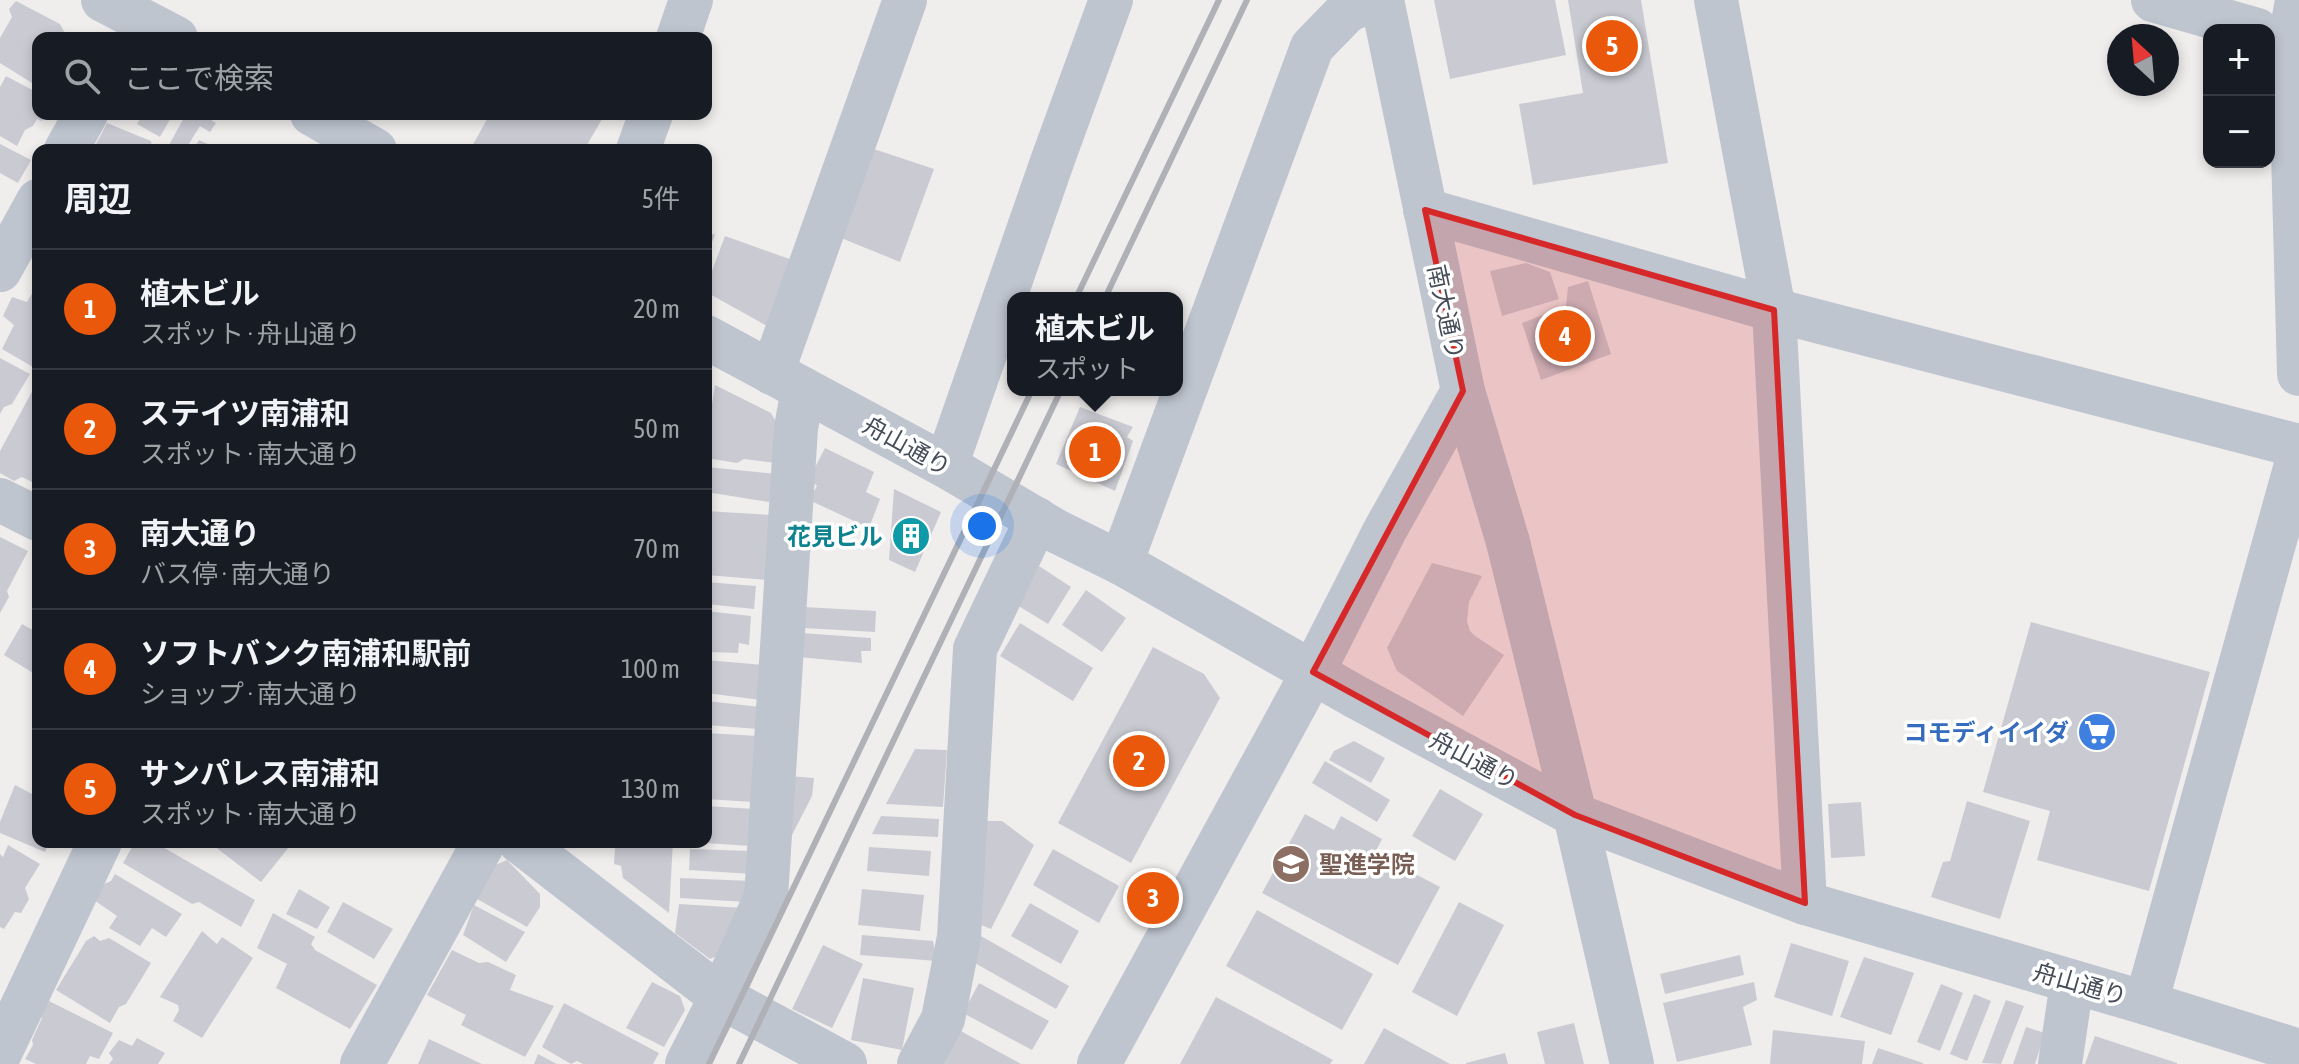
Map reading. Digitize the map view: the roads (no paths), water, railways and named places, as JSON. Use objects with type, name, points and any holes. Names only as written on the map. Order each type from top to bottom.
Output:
[{"type":"street","points":[[680,32],[691,0]]},
{"type":"street","points":[[687,1064],[766,897],[796,428],[788,381],[905,0]]},
{"type":"street","points":[[946,466],[1111,0]]},
{"type":"street","points":[[1183,396],[1312,47],[1347,11],[1371,0]]},
{"type":"street","name":"南大通り","points":[[1099,1064],[1313,672],[1385,530],[1463,391],[1382,0]]},
{"type":"street","points":[[1716,0],[1774,310],[1805,903]]},
{"type":"street","points":[[2153,0],[2282,29],[2299,374]]},
{"type":"street","points":[[128,14],[164,32]]},
{"type":"street","points":[[69,144],[83,120]]},
{"type":"street","points":[[322,120],[364,144]]},
{"type":"street","points":[[640,144],[649,120]]},
{"type":"street","points":[[1425,210],[1774,310],[2299,446]]},
{"type":"street","name":"舟山通り","points":[[712,340],[946,466],[1356,697],[1575,815],[1805,903],[2299,1051]]},
{"type":"street","points":[[1463,391],[1508,542],[1632,1064]]},
{"type":"street","points":[[1121,563],[1183,396]]},
{"type":"street","points":[[2146,1003],[2299,454]]},
{"type":"street","points":[[0,500],[32,516]]},
{"type":"street","points":[[919,1064],[943,1019],[959,937],[975,649],[1037,519]]},
{"type":"street","points":[[0,1053],[97,848]]},
{"type":"street","points":[[362,1064],[481,848]]},
{"type":"street","points":[[528,848],[721,997],[845,1064]]},
{"type":"street","points":[[2060,1064],[2072,982]]},
{"type":"railway","points":[[1079,292],[1219,0]]},
{"type":"railway","points":[[1108,292],[1247,0]]},
{"type":"railway","points":[[709,1064],[1029,396]]},
{"type":"railway","points":[[739,1064],[1058,396]]},
{"type":"place","name":"サンパレス南浦和","points":[[1612,46]]},
{"type":"place","name":"ソフトバンク南浦和駅前","points":[[1565,336]]},
{"type":"place","name":"植木ビル","points":[[1095,452]]},
{"type":"place","name":"花見ビル","points":[[911,536]]},
{"type":"place","name":"コモディイイダ","points":[[2097,732]]},
{"type":"place","name":"ステイツ南浦和","points":[[1139,761]]},
{"type":"place","name":"聖進学院","points":[[1291,864]]},
{"type":"place","name":"南大通り","points":[[1153,898]]}]
